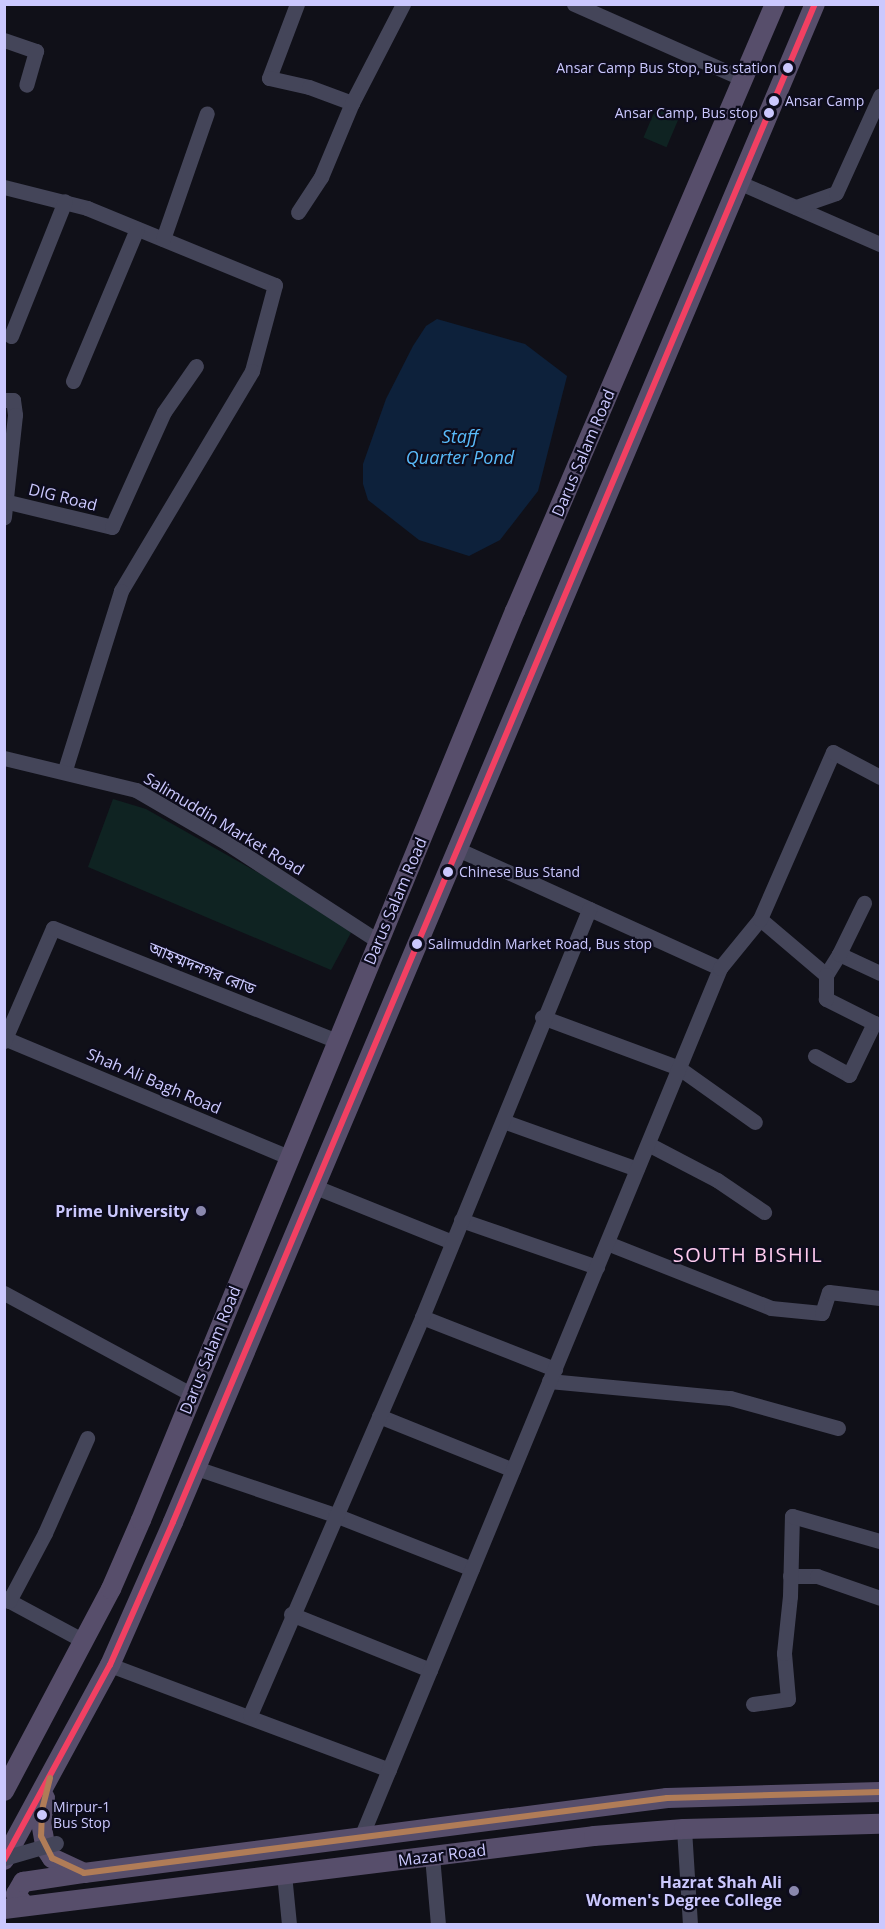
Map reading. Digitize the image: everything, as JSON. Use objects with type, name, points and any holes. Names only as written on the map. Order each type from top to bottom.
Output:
[{"type":"main road","name":"Darus Salam Road","points":[[4,1791],[111,1589],[193,1395],[378,941],[741,78],[775,4]]},
{"type":"main road","name":"Darus Salam Road","points":[[4,1859],[110,1665],[196,1468],[455,848],[815,4]]},
{"type":"main road","points":[[285,1165],[317,1177]]},
{"type":"main road","points":[[50,1778],[41,1816],[44,1843],[52,1858],[84,1873]]},
{"type":"main road","points":[[820,1791],[822,1824]]},
{"type":"main road","name":"Mazar Road","points":[[25,1906],[16,1894],[23,1882],[84,1873],[668,1798],[820,1791],[880,1792]]},
{"type":"main road","name":"Mazar Road","points":[[4,1909],[432,1856],[684,1829],[880,1824]]},
{"type":"main road","points":[[281,1847],[284,1874]]},
{"type":"street","points":[[297,4],[268,78],[309,87],[352,103]]},
{"type":"street","points":[[298,212],[321,177],[352,103],[403,4]]},
{"type":"street","points":[[574,4],[741,78]]},
{"type":"street","points":[[4,40],[36,51],[26,85]]},
{"type":"street","points":[[796,207],[836,194],[880,96]]},
{"type":"street","points":[[163,238],[207,113]]},
{"type":"street","points":[[738,182],[880,244]]},
{"type":"street","points":[[4,187],[65,201],[163,238],[274,285],[252,371],[121,591],[65,770]]},
{"type":"street","points":[[11,336],[65,201]]},
{"type":"street","points":[[73,381],[137,230]]},
{"type":"street","name":"DIG Road","points":[[6,507],[112,527],[164,412],[196,366]]},
{"type":"street","points":[[4,400],[13,400],[15,415],[6,507]]},
{"type":"street","points":[[361,1837],[720,968],[760,919],[833,752],[880,777]]},
{"type":"street","name":"Salimuddin Market Road","points":[[4,758],[65,770],[136,790],[226,843],[378,941]]},
{"type":"street","points":[[455,848],[720,968]]},
{"type":"street","points":[[815,1056],[849,1075],[874,1023],[826,999],[826,975],[864,903]]},
{"type":"street","points":[[250,1715],[291,1614],[422,1317],[503,1121],[542,1017],[590,909]]},
{"type":"street","points":[[760,919],[826,975]]},
{"type":"street","name":"আহম্মদনগর রোড","points":[[5,1039],[54,928],[338,1041]]},
{"type":"street","points":[[839,954],[880,973]]},
{"type":"street","points":[[542,1017],[679,1068],[755,1122]]},
{"type":"street","name":"Shah Ali Bagh Road","points":[[5,1039],[285,1165]]},
{"type":"street","points":[[503,1121],[637,1169]]},
{"type":"street","points":[[648,1144],[717,1180],[764,1212]]},
{"type":"street","points":[[317,1177],[452,1242]]},
{"type":"street","points":[[461,1220],[597,1267]]},
{"type":"street","points":[[607,1243],[771,1308],[806,1314],[822,1313],[829,1292],[880,1298]]},
{"type":"street","points":[[4,1293],[193,1395]]},
{"type":"street","points":[[422,1317],[552,1375],[730,1398],[838,1428]]},
{"type":"street","points":[[379,1416],[513,1470]]},
{"type":"street","points":[[84,1641],[7,1599],[45,1533],[87,1438]]},
{"type":"street","points":[[196,1468],[335,1515],[472,1569]]},
{"type":"street","points":[[753,1704],[788,1699],[784,1653],[792,1516],[880,1540]]},
{"type":"street","points":[[790,1576],[817,1576],[880,1598]]},
{"type":"street","points":[[291,1614],[430,1670]]},
{"type":"street","points":[[110,1665],[250,1715],[389,1770]]},
{"type":"street","points":[[684,1829],[690,1924]]},
{"type":"street","points":[[4,1859],[56,1843]]},
{"type":"street","points":[[432,1856],[438,1924]]},
{"type":"street","points":[[284,1874],[289,1924]]},
{"type":"green space","points":[[656,108],[679,118],[667,147],[643,137]]},
{"type":"green space","points":[[113,799],[146,809],[354,927],[331,970],[88,867]]},
{"type":"water","name":"Staff Quarter Pond","points":[[437,319],[525,344],[567,376],[538,491],[500,540],[469,556],[419,540],[368,500],[363,484],[363,464],[386,399],[413,346],[426,326]]},
{"type":"transit line","points":[[4,1860],[110,1665],[173,1522],[815,4]]},
{"type":"transit line","points":[[50,1778],[42,1810],[41,1836],[52,1858],[84,1873],[667,1798],[880,1792]]},
{"type":"place","name":"Ansar Camp Bus Stop, Bus station","points":[[788,68]]},
{"type":"place","name":"Ansar Camp","points":[[774,101]]},
{"type":"place","name":"Ansar Camp, Bus stop","points":[[769,113]]},
{"type":"place","name":"Chinese Bus Stand","points":[[448,872]]},
{"type":"place","name":"Salimuddin Market Road, Bus stop","points":[[417,944]]},
{"type":"place","name":"Prime University","points":[[201,1211]]},
{"type":"place","name":"Mirpur-1 Bus Stop","points":[[42,1815]]},
{"type":"place","name":"Hazrat Shah Ali Women's Degree College","points":[[794,1891]]},
{"type":"district","name":"SOUTH BISHIL","points":[[748,1254]]}]
